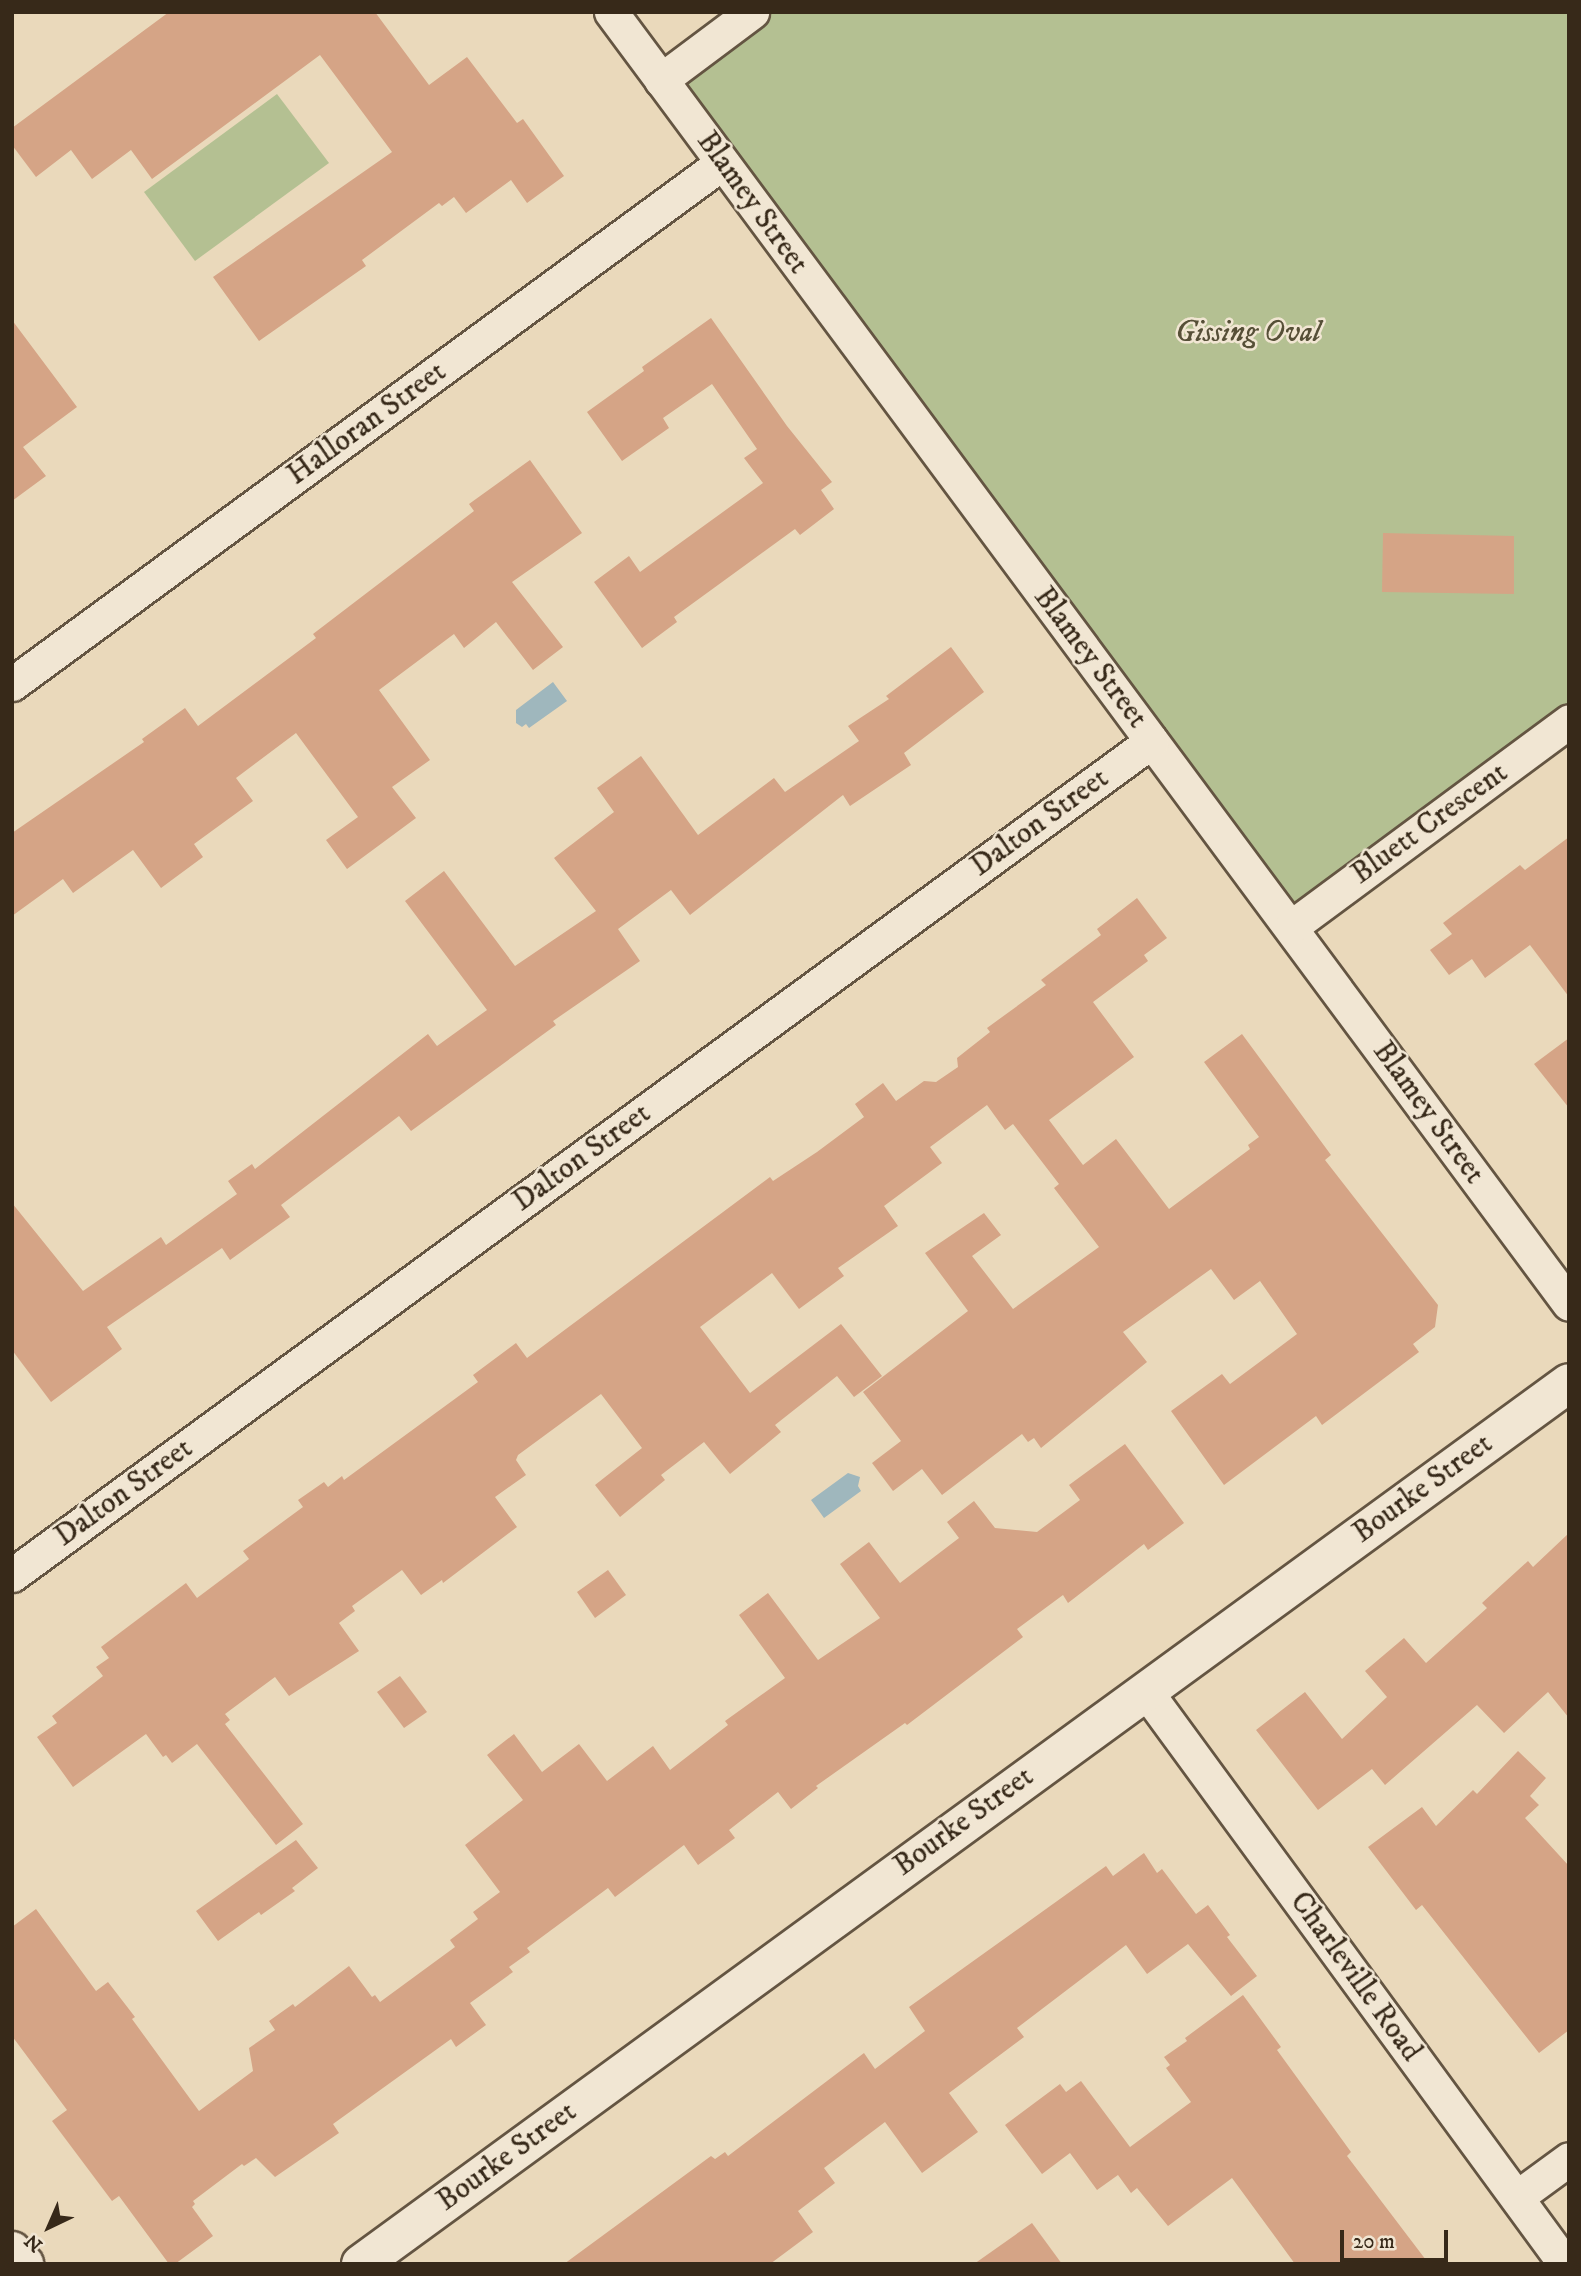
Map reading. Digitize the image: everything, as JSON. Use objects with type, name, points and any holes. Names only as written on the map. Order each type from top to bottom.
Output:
[{"type":"main road","name":"Bourke Street","points":[[361,2264],[1569,1383]]},
{"type":"main road","points":[[12,2252],[18,2264]]},
{"type":"main road","points":[[12,2252],[24,2264]]},
{"type":"street","name":"Blamey Street","points":[[611,12],[1569,1304]]},
{"type":"street","points":[[661,79],[752,12]]},
{"type":"street","name":"Halloran Street","points":[[12,684],[722,163]]},
{"type":"street","name":"Bluett Crescent","points":[[1291,927],[1569,721]]},
{"type":"street","name":"Dalton Street","points":[[12,1575],[1152,741]]},
{"type":"street","name":"Charleville Road","points":[[1145,1690],[1565,2264]]},
{"type":"street","points":[[1517,2197],[1569,2159]]},
{"type":"green space","name":"Gissing Oval","points":[[752,12],[1569,12],[1569,721],[1291,927],[661,80]]},
{"type":"green space","points":[[277,94],[329,163],[195,261],[144,192]]},
{"type":"water","points":[[553,682],[567,701],[529,728],[526,724],[522,727],[516,723],[516,710]]},
{"type":"water","points":[[848,1473],[860,1477],[858,1486],[861,1491],[824,1518],[811,1500]]},
{"type":"building","points":[[169,12],[375,12],[429,85],[467,57],[517,123],[523,119],[564,176],[527,203],[511,180],[466,213],[454,197],[442,206],[439,203],[362,260],[366,266],[259,341],[213,277],[392,152],[320,55],[152,179],[131,150],[92,179],[71,150],[36,177],[12,145],[12,128]]},
{"type":"building","points":[[711,318],[787,426],[832,482],[821,490],[834,509],[800,535],[795,529],[674,617],[677,622],[642,648],[594,582],[629,556],[640,572],[763,483],[744,458],[757,449],[712,384],[663,418],[669,428],[622,461],[587,412],[644,371],[642,367]]},
{"type":"building","points":[[12,320],[77,407],[23,447],[46,476],[12,501]]},
{"type":"building","points":[[530,460],[582,533],[512,582],[563,647],[533,670],[496,622],[464,648],[454,634],[379,690],[430,760],[392,787],[416,818],[347,869],[326,840],[358,817],[296,733],[236,778],[253,801],[194,844],[203,857],[161,888],[133,850],[73,893],[63,879],[12,916],[12,833],[144,742],[142,739],[185,708],[198,726],[316,638],[313,634],[474,511],[469,504]]},
{"type":"building","points":[[1383,533],[1514,536],[1514,594],[1382,592]]},
{"type":"building","points":[[951,647],[984,692],[904,753],[911,765],[850,806],[843,795],[690,915],[671,890],[618,929],[640,961],[553,1021],[556,1025],[411,1131],[399,1116],[281,1205],[290,1217],[230,1260],[222,1248],[107,1327],[122,1349],[51,1402],[12,1350],[12,1203],[83,1291],[161,1237],[166,1245],[237,1194],[228,1181],[252,1164],[255,1169],[428,1034],[437,1046],[487,1010],[405,901],[444,871],[515,966],[596,911],[554,858],[614,812],[597,788],[641,756],[698,835],[774,778],[785,792],[859,741],[848,726],[889,699],[886,696]]},
{"type":"building","points":[[1569,837],[1569,997],[1530,945],[1485,978],[1472,959],[1449,975],[1430,950],[1452,934],[1443,923],[1520,865],[1525,870]]},
{"type":"building","points":[[1137,898],[1167,938],[1144,955],[1148,961],[1093,1002],[1134,1057],[1049,1120],[1083,1165],[1116,1139],[1169,1209],[1250,1149],[1248,1145],[1259,1137],[1204,1062],[1242,1034],[1331,1155],[1325,1160],[1438,1305],[1435,1327],[1413,1344],[1419,1352],[1322,1425],[1316,1416],[1224,1485],[1171,1411],[1222,1374],[1230,1384],[1297,1334],[1260,1281],[1234,1300],[1211,1269],[1123,1332],[1147,1362],[1041,1448],[1034,1438],[1028,1442],[1022,1434],[942,1495],[922,1469],[893,1491],[872,1463],[901,1441],[863,1392],[968,1311],[925,1253],[984,1213],[1001,1235],[972,1256],[1013,1309],[1099,1247],[1054,1188],[1059,1184],[1013,1124],[1005,1130],[987,1105],[930,1147],[942,1163],[884,1206],[898,1226],[838,1268],[844,1276],[799,1309],[772,1273],[700,1327],[750,1393],[841,1324],[882,1376],[854,1397],[837,1376],[775,1425],[781,1432],[730,1474],[704,1442],[661,1475],[665,1480],[620,1517],[595,1485],[642,1448],[601,1394],[518,1455],[516,1460],[526,1475],[495,1497],[517,1527],[443,1583],[442,1580],[421,1595],[402,1570],[352,1606],[355,1611],[339,1623],[359,1651],[289,1696],[275,1677],[225,1714],[230,1720],[225,1724],[303,1824],[276,1845],[197,1744],[172,1763],[166,1755],[163,1757],[146,1734],[73,1787],[37,1737],[57,1723],[52,1716],[103,1676],[96,1667],[109,1658],[101,1647],[186,1583],[197,1598],[249,1559],[243,1551],[303,1507],[298,1500],[324,1482],[328,1487],[342,1476],[344,1480],[478,1382],[473,1375],[516,1343],[527,1358],[770,1177],[773,1181],[817,1152],[864,1117],[855,1104],[883,1083],[896,1101],[924,1081],[936,1082],[958,1067],[957,1058],[990,1032],[987,1028],[1046,985],[1041,980],[1101,935],[1097,929]]},
{"type":"building","points":[[1569,1038],[1569,1108],[1534,1064]]},
{"type":"building","points":[[1125,1444],[1184,1523],[1148,1550],[1144,1544],[1068,1603],[1063,1595],[1017,1629],[1023,1637],[907,1725],[905,1723],[816,1786],[818,1788],[791,1809],[778,1792],[729,1830],[735,1838],[698,1865],[684,1845],[615,1897],[608,1888],[527,1948],[530,1952],[509,1967],[513,1972],[470,2003],[486,2025],[456,2047],[451,2039],[333,2124],[339,2133],[275,2177],[256,2158],[244,2166],[242,2164],[193,2201],[195,2204],[192,2207],[213,2236],[175,2264],[169,2264],[119,2196],[112,2201],[52,2121],[67,2110],[12,2036],[12,1927],[36,1909],[96,1991],[108,1982],[199,2111],[253,2071],[249,2048],[275,2030],[269,2021],[293,2004],[295,2007],[349,1966],[372,1997],[375,1995],[380,2002],[455,1947],[450,1940],[478,1919],[473,1912],[500,1892],[465,1845],[523,1800],[487,1755],[514,1734],[542,1772],[579,1744],[607,1781],[653,1746],[670,1770],[728,1725],[725,1721],[785,1678],[739,1615],[768,1593],[818,1660],[880,1618],[840,1564],[869,1542],[900,1583],[959,1538],[947,1522],[974,1501],[995,1528],[1037,1532],[1080,1500],[1069,1485]]},
{"type":"building","points":[[1569,1533],[1569,1718],[1548,1692],[1504,1733],[1477,1705],[1385,1785],[1372,1769],[1318,1810],[1256,1730],[1305,1692],[1342,1739],[1387,1697],[1365,1671],[1404,1638],[1426,1663],[1487,1608],[1482,1603],[1528,1561],[1533,1567]]},
{"type":"building","points":[[608,1570],[626,1595],[595,1618],[577,1592]]},
{"type":"building","points":[[400,1676],[427,1712],[404,1728],[377,1692]]},
{"type":"building","points":[[1518,1751],[1546,1778],[1530,1796],[1539,1805],[1525,1818],[1569,1866],[1569,2030],[1539,2053],[1422,1905],[1416,1910],[1368,1847],[1422,1807],[1436,1826],[1473,1790],[1477,1794]]},
{"type":"building","points":[[296,1840],[318,1868],[292,1888],[295,1891],[218,1941],[196,1911]]},
{"type":"building","points":[[1144,1853],[1157,1873],[1162,1869],[1196,1914],[1208,1905],[1230,1935],[1227,1937],[1257,1976],[1231,1996],[1188,1944],[1147,1974],[1126,1945],[1017,2028],[1024,2037],[949,2093],[978,2132],[922,2173],[885,2122],[824,2168],[835,2183],[798,2211],[813,2232],[770,2264],[564,2264],[711,2156],[715,2159],[725,2152],[728,2156],[864,2053],[875,2069],[925,2031],[909,2007],[1106,1866],[1113,1876]]},
{"type":"building","points":[[1243,1995],[1281,2047],[1277,2050],[1351,2152],[1347,2156],[1429,2264],[1295,2264],[1232,2178],[1168,2226],[1137,2188],[1131,2193],[1118,2175],[1097,2190],[1070,2153],[1042,2174],[1005,2125],[1060,2084],[1066,2092],[1081,2081],[1130,2147],[1191,2102],[1166,2068],[1170,2065],[1164,2057]]},
{"type":"building","points":[[1032,2223],[1062,2264],[974,2264]]}]
